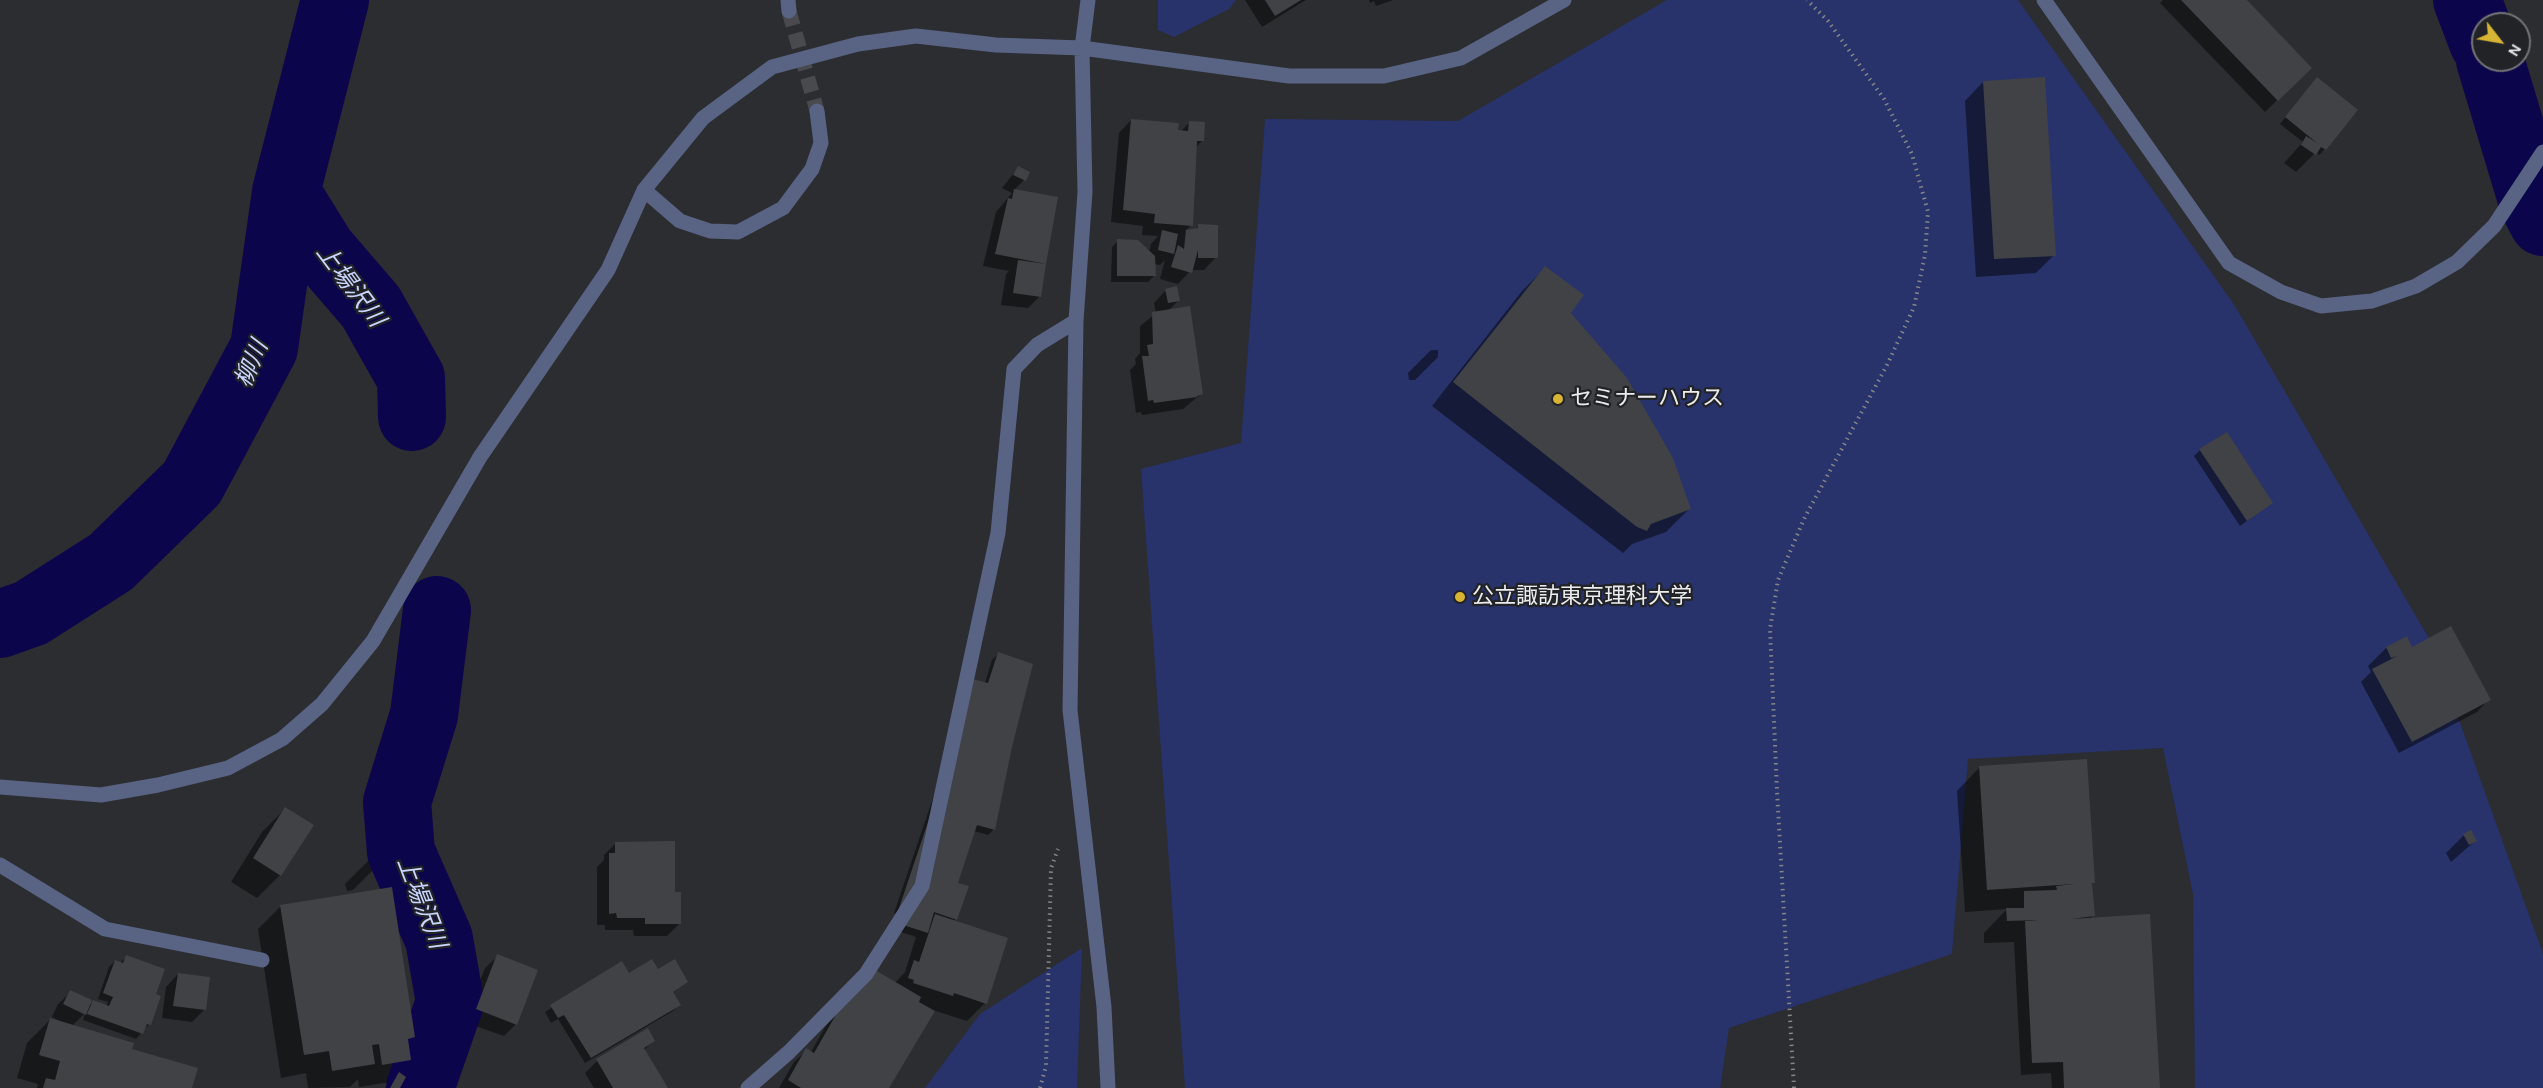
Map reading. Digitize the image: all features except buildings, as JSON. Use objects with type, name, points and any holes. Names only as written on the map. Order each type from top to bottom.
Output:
[{"type":"street","points":[[1088,0],[1082,48],[1085,192],[1076,321],[1070,710],[1104,1006],[1108,1088]]},
{"type":"street","points":[[0,787],[101,795],[158,785],[228,768],[282,739],[322,704],[373,641],[480,457],[608,270],[644,190],[703,118],[771,67],[858,44],[916,36],[996,45],[1082,48],[1289,76],[1384,76],[1461,58],[1564,0]]},
{"type":"street","points":[[2044,0],[2229,263],[2281,292],[2321,306],[2372,301],[2416,286],[2457,262],[2494,226],[2543,152]]},
{"type":"street","points":[[644,190],[680,220],[710,231],[738,232],[783,208],[812,169],[821,143],[817,111]]},
{"type":"street","points":[[748,1088],[789,1052],[866,974],[922,886],[998,533],[1014,369],[1037,345],[1076,321]]},
{"type":"street","points":[[0,865],[105,929],[262,960]]},
{"type":"path","points":[[1794,1088],[1770,629],[1778,580],[1804,519],[1887,365],[1914,307],[1925,255],[1928,212],[1912,154],[1884,99],[1828,21],[1807,0]]},
{"type":"path","points":[[1041,1088],[1046,1066],[1051,868],[1062,839]]},
{"type":"shaded area","points":[[1158,0],[1236,0],[1229,9],[1174,37],[1158,30]]},
{"type":"shaded area","points":[[1667,0],[2018,0],[2235,306],[2431,642],[2543,954],[2543,1088],[2195,1088],[2193,894],[2163,748],[1968,759],[1952,954],[1729,1028],[1720,1088],[1185,1088],[1141,469],[1241,443],[1265,119],[1458,121]]},
{"type":"shaded area","points":[[1082,948],[1077,1088],[925,1088],[980,1014]]},
{"type":"waterway","name":"柳川","points":[[0,624],[31,613],[111,562],[192,483],[264,348],[286,192],[335,0]]},
{"type":"waterway","points":[[2467,0],[2472,12]]},
{"type":"waterway","points":[[2494,72],[2533,203],[2543,222]]},
{"type":"waterway","name":"上場沢川","points":[[286,192],[322,250],[371,307],[411,378],[412,417]]},
{"type":"waterway","name":"上場沢川","points":[[420,1088],[450,1002],[439,939],[401,852],[397,802],[424,715],[437,610]]},
{"type":"tunnel","points":[[789,11],[817,111]]},
{"type":"place","name":"セミナーハウス","points":[[1558,399]]},
{"type":"place","name":"公立諏訪東京理科大学","points":[[1460,597]]}]
